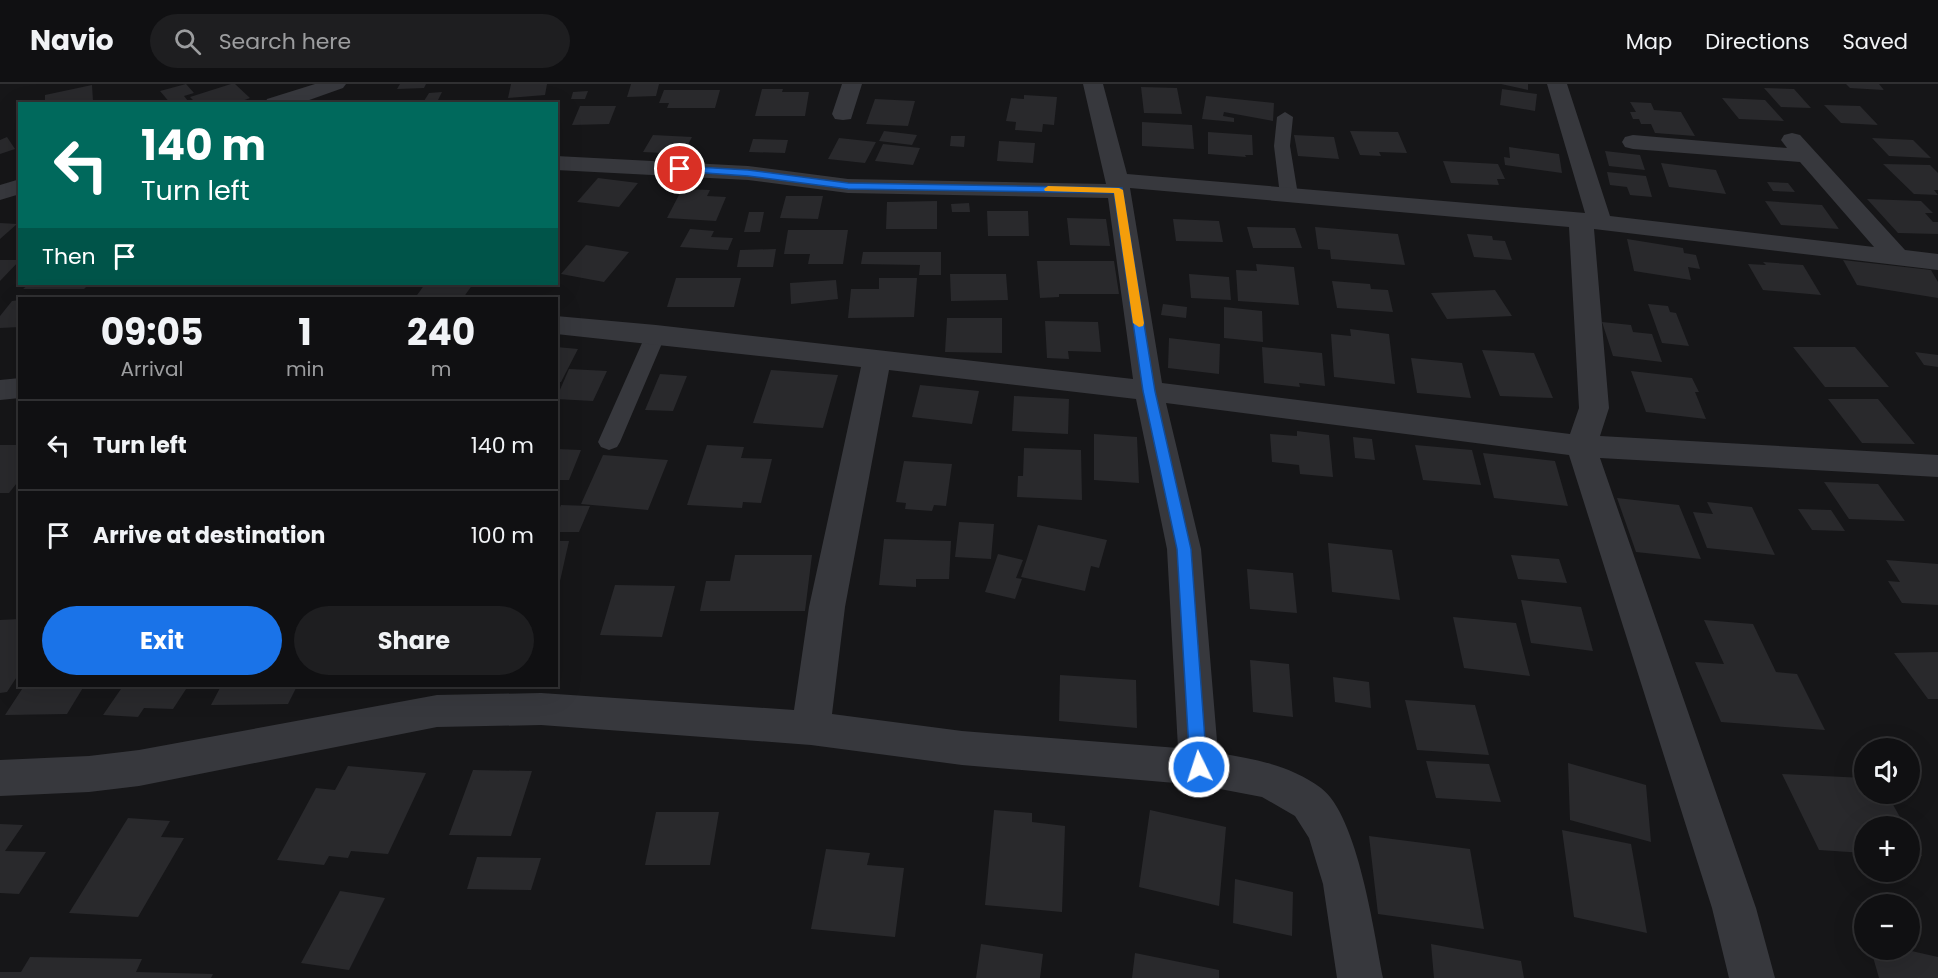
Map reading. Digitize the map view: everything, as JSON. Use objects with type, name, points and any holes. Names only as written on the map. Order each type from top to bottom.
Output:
[{"type":"street","points":[[281,102],[336,84]]},
{"type":"street","points":[[843,114],[852,84]]},
{"type":"street","points":[[1093,84],[1118,185],[1149,391],[1184,549],[1199,767]]},
{"type":"street","points":[[1557,84],[1590,222],[1594,408],[1581,446],[1734,908],[1752,978]]},
{"type":"street","points":[[1785,132],[1897,257]]},
{"type":"street","points":[[1633,142],[1806,156]]},
{"type":"street","points":[[558,163],[748,173],[848,186],[1118,185],[1289,195],[1590,222],[1938,262]]},
{"type":"street","points":[[0,193],[18,187]]},
{"type":"street","points":[[0,199],[18,200]]},
{"type":"street","points":[[558,325],[656,334],[1149,391],[1581,446],[1938,466]]},
{"type":"street","points":[[811,728],[826,607],[877,360]]},
{"type":"street","points":[[0,390],[18,388]]},
{"type":"street","points":[[0,778],[89,774],[139,768],[437,711],[541,709],[811,728],[962,748],[1199,767],[1262,779],[1283,786],[1309,803],[1328,830],[1344,884],[1360,978]]},
{"type":"lane","points":[[1285,117],[1281,131],[1281,146],[1289,195]]},
{"type":"lane","points":[[609,442],[656,334]]},
{"type":"building","points":[[186,84],[194,93],[184,96],[188,101],[186,102],[169,102],[160,91]]},
{"type":"building","points":[[235,84],[250,98],[239,102],[195,102],[190,97]]},
{"type":"building","points":[[400,84],[426,84],[424,88],[397,89]]},
{"type":"building","points":[[511,84],[547,84],[545,95],[508,98]]},
{"type":"building","points":[[631,84],[659,84],[656,96],[627,97]]},
{"type":"building","points":[[1501,84],[1528,84],[1528,90]]},
{"type":"building","points":[[1846,84],[1879,84],[1884,90],[1850,88]]},
{"type":"building","points":[[92,85],[93,101],[45,102],[45,95]]},
{"type":"building","points":[[1141,87],[1177,88],[1182,114],[1144,113]]},
{"type":"building","points":[[1764,88],[1794,89],[1811,108],[1781,107]]},
{"type":"building","points":[[762,89],[809,92],[805,116],[755,116]]},
{"type":"building","points":[[1502,89],[1537,94],[1535,111],[1500,105]]},
{"type":"building","points":[[664,90],[720,90],[715,108],[667,108],[669,103],[659,103]]},
{"type":"building","points":[[588,91],[585,99],[571,99],[573,92]]},
{"type":"building","points":[[442,92],[438,100],[424,101],[429,93]]},
{"type":"building","points":[[1024,95],[1057,97],[1054,125],[1043,124],[1042,132],[1015,130],[1016,122],[1006,121],[1011,98],[1024,99]]},
{"type":"building","points":[[1206,96],[1274,103],[1273,121],[1224,112],[1223,116],[1234,118],[1234,122],[1202,119]]},
{"type":"building","points":[[1722,98],[1765,100],[1784,121],[1739,119]]},
{"type":"building","points":[[875,99],[915,101],[908,126],[866,124]]},
{"type":"building","points":[[1630,102],[1651,103],[1654,110],[1681,112],[1695,136],[1655,133],[1651,124],[1641,124],[1639,119],[1633,119],[1630,112],[1636,112]]},
{"type":"building","points":[[1824,105],[1860,106],[1878,125],[1841,123]]},
{"type":"building","points":[[580,106],[616,106],[609,124],[572,125]]},
{"type":"building","points":[[1142,122],[1192,125],[1194,149],[1142,146]]},
{"type":"building","points":[[884,131],[917,135],[912,145],[879,141]]},
{"type":"building","points":[[1350,131],[1398,132],[1407,153],[1379,152],[1381,156],[1360,155]]},
{"type":"building","points":[[1208,132],[1252,135],[1253,155],[1245,155],[1246,157],[1208,154]]},
{"type":"building","points":[[653,135],[692,137],[683,154],[643,152]]},
{"type":"building","points":[[1294,135],[1334,137],[1339,159],[1298,156]]},
{"type":"building","points":[[951,136],[965,136],[964,147],[950,146]]},
{"type":"building","points":[[7,137],[15,149],[0,154],[0,140]]},
{"type":"building","points":[[839,138],[876,142],[865,163],[828,159]]},
{"type":"building","points":[[1872,138],[1913,140],[1931,158],[1889,156]]},
{"type":"building","points":[[753,139],[788,140],[785,153],[749,152]]},
{"type":"building","points":[[999,141],[1035,143],[1033,163],[997,161]]},
{"type":"building","points":[[883,144],[920,148],[913,165],[875,161]]},
{"type":"building","points":[[1509,147],[1559,154],[1562,173],[1505,165],[1504,157],[1510,158]]},
{"type":"building","points":[[1605,151],[1640,155],[1645,170],[1609,166]]},
{"type":"building","points":[[1443,161],[1498,164],[1505,179],[1497,179],[1499,185],[1451,183]]},
{"type":"building","points":[[1661,163],[1716,170],[1726,194],[1669,187]]},
{"type":"building","points":[[1883,164],[1930,165],[1938,173],[1938,190],[1934,190],[1938,195],[1914,194]]},
{"type":"building","points":[[1607,172],[1646,176],[1652,197],[1630,195],[1627,187],[1610,185]]},
{"type":"building","points":[[598,178],[638,183],[619,207],[577,202]]},
{"type":"building","points":[[1767,182],[1788,183],[1795,192],[1773,191]]},
{"type":"building","points":[[682,189],[710,190],[707,196],[726,197],[716,221],[667,218]]},
{"type":"building","points":[[786,196],[823,196],[818,219],[780,218]]},
{"type":"building","points":[[1867,199],[1921,201],[1933,213],[1925,213],[1933,222],[1938,222],[1938,234],[1898,233]]},
{"type":"building","points":[[937,201],[937,229],[886,229],[887,202]]},
{"type":"building","points":[[1765,201],[1822,205],[1839,229],[1781,225]]},
{"type":"building","points":[[969,203],[970,212],[952,212],[951,204]]},
{"type":"building","points":[[987,211],[1028,211],[1029,236],[988,236]]},
{"type":"building","points":[[749,212],[764,212],[760,232],[744,232]]},
{"type":"building","points":[[1067,218],[1106,219],[1110,246],[1070,245]]},
{"type":"building","points":[[1173,219],[1219,221],[1223,242],[1176,241]]},
{"type":"building","points":[[0,223],[17,224],[0,239]]},
{"type":"building","points":[[1247,227],[1295,228],[1302,248],[1253,248]]},
{"type":"building","points":[[1315,227],[1398,234],[1405,265],[1331,259],[1330,250],[1318,249]]},
{"type":"building","points":[[690,229],[714,231],[711,237],[733,238],[728,250],[680,247]]},
{"type":"building","points":[[788,230],[848,230],[843,264],[808,264],[810,254],[784,254]]},
{"type":"building","points":[[1467,234],[1492,236],[1493,240],[1505,241],[1512,260],[1474,257]]},
{"type":"building","points":[[1627,239],[1683,248],[1684,253],[1696,255],[1700,269],[1688,267],[1691,280],[1634,271]]},
{"type":"building","points":[[586,245],[629,252],[604,282],[561,274]]},
{"type":"building","points":[[776,249],[773,267],[737,267],[740,250]]},
{"type":"building","points":[[863,252],[941,252],[941,275],[919,275],[920,265],[861,264]]},
{"type":"building","points":[[0,260],[18,260],[18,262],[0,281]]},
{"type":"building","points":[[1843,260],[1931,270],[1938,282],[1938,298],[1857,285]]},
{"type":"building","points":[[1037,261],[1114,261],[1119,294],[1059,294],[1059,297],[1040,298]]},
{"type":"building","points":[[1763,262],[1803,265],[1821,295],[1763,290],[1748,264],[1766,265]]},
{"type":"building","points":[[1256,264],[1294,267],[1299,305],[1238,301],[1236,270],[1257,271]]},
{"type":"building","points":[[950,274],[1006,274],[1008,300],[951,301]]},
{"type":"building","points":[[1189,274],[1229,277],[1231,300],[1191,298]]},
{"type":"building","points":[[676,278],[741,278],[734,307],[667,307]]},
{"type":"building","points":[[879,278],[917,278],[914,317],[848,318],[851,289],[879,289]]},
{"type":"building","points":[[836,280],[838,299],[791,304],[790,283]]},
{"type":"building","points":[[1332,281],[1370,284],[1371,289],[1388,290],[1393,312],[1337,308]]},
{"type":"building","points":[[28,285],[88,285],[84,289],[23,289]]},
{"type":"building","points":[[424,285],[472,285],[464,297],[416,297]]},
{"type":"building","points":[[1495,290],[1512,316],[1447,319],[1431,293]]},
{"type":"building","points":[[18,300],[18,327],[0,328],[0,316],[12,301]]},
{"type":"building","points":[[1163,304],[1187,307],[1186,318],[1161,315]]},
{"type":"building","points":[[1648,304],[1668,306],[1670,312],[1676,313],[1689,346],[1662,343]]},
{"type":"building","points":[[1224,307],[1262,311],[1263,342],[1224,338]]},
{"type":"building","points":[[947,318],[1002,318],[1002,353],[945,352]]},
{"type":"building","points":[[1045,321],[1098,322],[1101,352],[1068,351],[1069,359],[1047,358]]},
{"type":"building","points":[[1602,322],[1631,325],[1633,332],[1652,334],[1662,362],[1613,356]]},
{"type":"building","points":[[1350,329],[1389,334],[1395,384],[1334,377],[1331,334],[1351,336]]},
{"type":"building","points":[[1169,338],[1220,344],[1219,374],[1168,368]]},
{"type":"building","points":[[558,347],[578,349],[561,382],[558,382]]},
{"type":"building","points":[[1262,347],[1322,353],[1325,386],[1299,383],[1300,387],[1264,383]]},
{"type":"building","points":[[1793,347],[1855,347],[1889,387],[1825,387]]},
{"type":"building","points":[[1482,350],[1534,353],[1553,398],[1500,396]]},
{"type":"building","points":[[1915,352],[1938,355],[1938,367],[1924,365]]},
{"type":"building","points":[[1411,358],[1462,363],[1471,398],[1417,393]]},
{"type":"building","points":[[569,369],[607,371],[593,401],[558,399]]},
{"type":"building","points":[[771,370],[838,375],[823,428],[753,423]]},
{"type":"building","points":[[1631,371],[1692,378],[1699,392],[1695,392],[1706,419],[1646,412]]},
{"type":"building","points":[[660,374],[687,376],[673,411],[645,410]]},
{"type":"building","points":[[920,385],[979,391],[972,424],[912,417]]},
{"type":"building","points":[[1014,396],[1069,399],[1068,434],[1012,431]]},
{"type":"building","points":[[1828,399],[1878,399],[1915,444],[1862,443]]},
{"type":"building","points":[[1297,431],[1329,435],[1333,477],[1300,474],[1299,465],[1272,462],[1270,434],[1297,436]]},
{"type":"building","points":[[1094,434],[1137,437],[1139,483],[1094,480]]},
{"type":"building","points":[[1353,437],[1372,439],[1375,460],[1355,458]]},
{"type":"building","points":[[0,445],[18,445],[18,482],[9,493],[0,493]]},
{"type":"building","points":[[707,445],[744,447],[741,458],[772,459],[761,503],[743,502],[742,508],[687,505]]},
{"type":"building","points":[[1415,445],[1472,450],[1481,485],[1423,480]]},
{"type":"building","points":[[1024,448],[1081,450],[1082,500],[1017,497],[1018,476],[1023,476]]},
{"type":"building","points":[[558,449],[581,450],[569,480],[558,480]]},
{"type":"building","points":[[1483,453],[1555,461],[1568,506],[1494,498]]},
{"type":"building","points":[[603,455],[668,460],[648,510],[581,504]]},
{"type":"building","points":[[904,461],[952,464],[946,506],[934,505],[932,511],[905,509],[906,503],[896,502]]},
{"type":"building","points":[[1824,482],[1878,484],[1905,521],[1849,519]]},
{"type":"building","points":[[1617,498],[1679,505],[1701,559],[1636,552]]},
{"type":"building","points":[[1707,502],[1752,507],[1775,555],[1707,548],[1693,512],[1713,514]]},
{"type":"building","points":[[561,505],[590,506],[579,532],[558,532],[558,512]]},
{"type":"building","points":[[1798,509],[1831,510],[1845,531],[1812,530]]},
{"type":"building","points":[[959,522],[994,524],[991,559],[955,557]]},
{"type":"building","points":[[1038,525],[1107,540],[1099,568],[1091,566],[1085,591],[1021,577]]},
{"type":"building","points":[[884,539],[951,541],[949,579],[916,579],[916,587],[879,585]]},
{"type":"building","points":[[558,541],[569,541],[558,582]]},
{"type":"building","points":[[1328,543],[1392,550],[1400,600],[1332,592]]},
{"type":"building","points":[[998,554],[1023,560],[1016,578],[1022,579],[1015,599],[985,592]]},
{"type":"building","points":[[735,555],[812,555],[805,611],[700,611],[706,581],[730,581]]},
{"type":"building","points":[[1511,555],[1559,559],[1567,583],[1518,579]]},
{"type":"building","points":[[1886,560],[1938,564],[1938,605],[1902,603],[1888,581],[1900,582]]},
{"type":"building","points":[[1247,569],[1293,573],[1297,613],[1250,609]]},
{"type":"building","points":[[615,585],[675,586],[662,637],[600,635]]},
{"type":"building","points":[[1521,600],[1581,607],[1593,651],[1531,643]]},
{"type":"building","points":[[1453,617],[1516,623],[1530,676],[1464,668]]},
{"type":"building","points":[[18,619],[18,675],[7,692],[0,693],[0,620]]},
{"type":"building","points":[[1704,620],[1753,624],[1776,672],[1797,674],[1825,730],[1721,722],[1695,662],[1724,664]]},
{"type":"building","points":[[1938,652],[1938,699],[1928,699],[1894,653]]},
{"type":"building","points":[[1250,660],[1289,664],[1293,717],[1253,712]]},
{"type":"building","points":[[1060,675],[1136,680],[1137,728],[1059,721]]},
{"type":"building","points":[[1333,677],[1369,682],[1371,708],[1335,702]]},
{"type":"building","points":[[23,687],[83,687],[67,714],[5,715]]},
{"type":"building","points":[[122,687],[187,687],[173,709],[144,708],[138,717],[103,715]]},
{"type":"building","points":[[220,687],[296,687],[288,704],[211,705]]},
{"type":"building","points":[[1405,700],[1475,705],[1489,755],[1417,750]]},
{"type":"building","points":[[1426,761],[1489,764],[1501,802],[1436,798]]},
{"type":"building","points":[[1568,763],[1646,785],[1651,842],[1570,820]]},
{"type":"building","points":[[348,766],[426,773],[388,854],[351,851],[348,858],[329,856],[324,865],[277,860],[316,788],[335,790]]},
{"type":"building","points":[[473,770],[532,771],[511,836],[449,835]]},
{"type":"building","points":[[1782,774],[1854,778],[1854,804],[1893,804],[1899,816],[1854,816],[1854,852],[1819,850]]},
{"type":"building","points":[[994,810],[1032,813],[1032,822],[1065,826],[1062,912],[985,905]]},
{"type":"building","points":[[1150,810],[1226,827],[1219,906],[1139,887]]},
{"type":"building","points":[[656,812],[719,812],[710,865],[645,865]]},
{"type":"building","points":[[128,818],[170,821],[161,837],[184,838],[138,917],[69,913]]},
{"type":"building","points":[[0,824],[23,825],[5,851],[46,852],[19,894],[0,893]]},
{"type":"building","points":[[1562,830],[1631,844],[1647,933],[1574,917]]},
{"type":"building","points":[[1369,836],[1470,849],[1484,929],[1378,914]]},
{"type":"building","points":[[826,849],[870,853],[867,865],[904,868],[895,937],[811,929]]},
{"type":"building","points":[[477,857],[541,858],[531,890],[467,889]]},
{"type":"building","points":[[1235,879],[1293,892],[1292,936],[1233,923]]},
{"type":"building","points":[[340,891],[385,898],[349,970],[301,963]]},
{"type":"building","points":[[981,944],[1043,954],[1040,978],[976,978]]},
{"type":"building","points":[[1431,944],[1521,961],[1524,978],[1434,978]]},
{"type":"building","points":[[1135,953],[1219,970],[1219,978],[1132,978]]},
{"type":"building","points":[[1920,953],[1938,957],[1938,978],[1879,978],[1874,960],[1920,960]]},
{"type":"building","points":[[30,957],[142,959],[136,972],[213,974],[211,978],[0,978],[0,972],[21,972]]},
{"type":"slow traffic","points":[[1048,189],[1119,190],[1139,323]]},
{"type":"route","points":[[680,169],[748,173],[848,186],[1119,190],[1149,391],[1184,549],[1199,767]]}]
